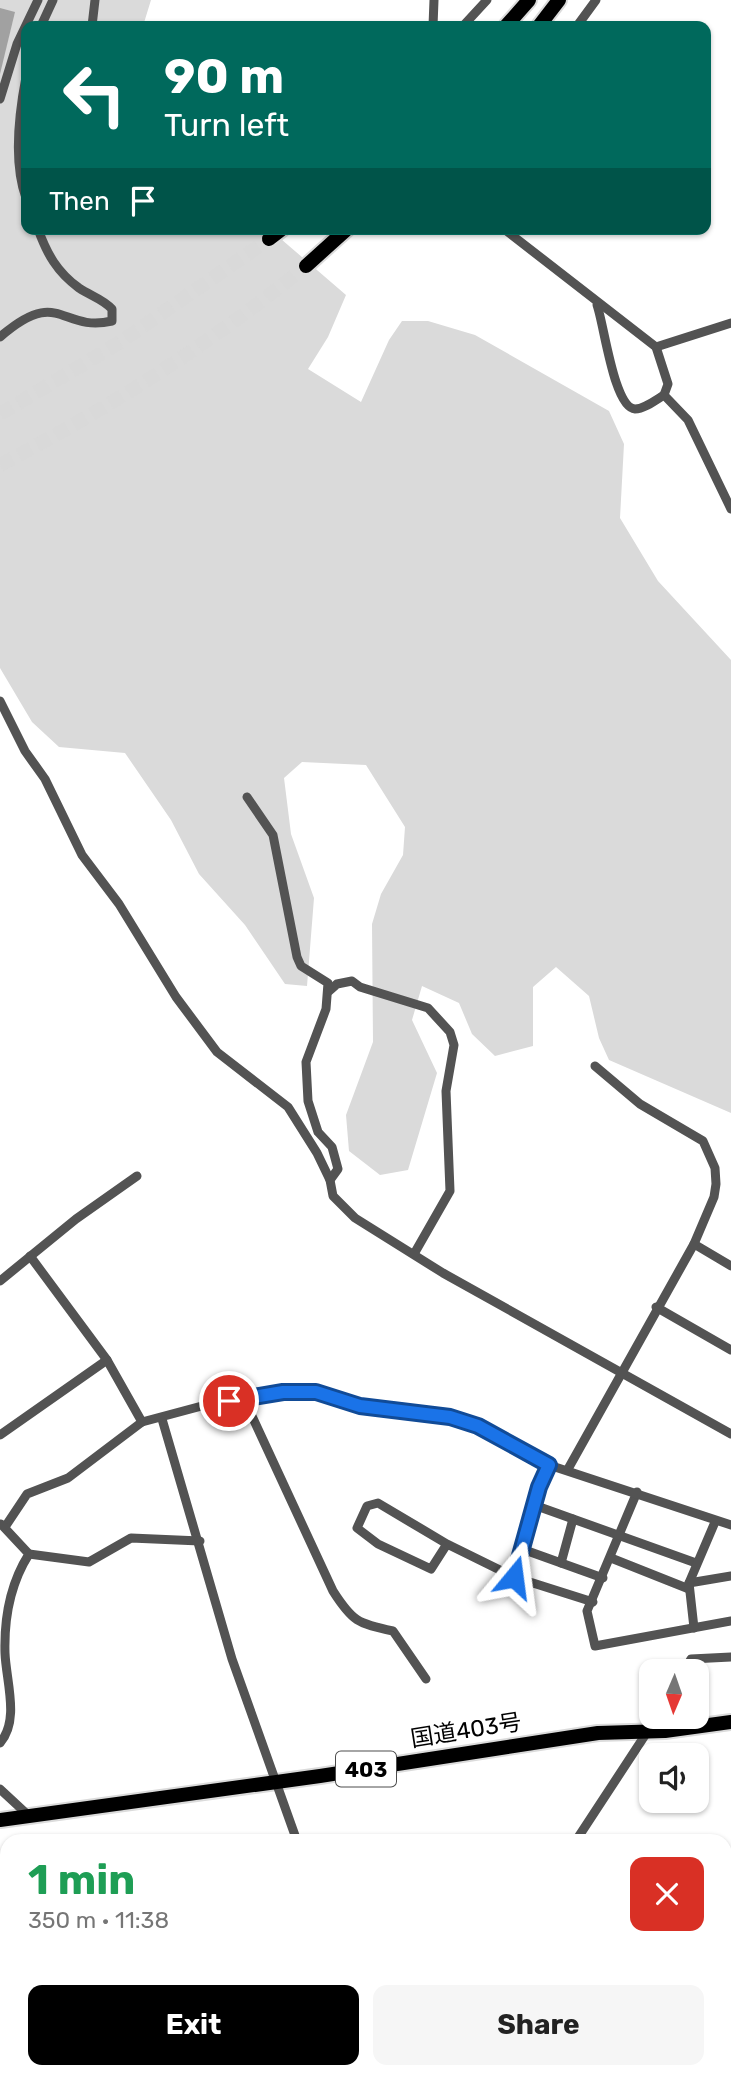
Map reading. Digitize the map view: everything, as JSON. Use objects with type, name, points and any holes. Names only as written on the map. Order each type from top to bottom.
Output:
[{"type":"highway","points":[[510,21],[529,0]]},
{"type":"highway","points":[[543,21],[559,0]]},
{"type":"highway","points":[[270,239],[275,235]]},
{"type":"highway","points":[[306,266],[340,235]]},
{"type":"highway","name":"国道403号","points":[[0,1819],[275,1782],[598,1733],[649,1732],[731,1721]]},
{"type":"street","points":[[28,21],[38,0]]},
{"type":"street","points":[[43,21],[53,0]]},
{"type":"street","points":[[93,21],[95,0]]},
{"type":"street","points":[[433,21],[434,0]]},
{"type":"street","points":[[468,21],[487,0]]},
{"type":"street","points":[[581,21],[596,0]]},
{"type":"street","points":[[0,99],[21,37]]},
{"type":"street","points":[[21,129],[21,173]]},
{"type":"street","points":[[0,337],[23,318],[43,311],[93,322],[112,321],[112,309],[105,302],[79,287],[48,258],[40,235]]},
{"type":"street","points":[[511,235],[656,347],[668,384],[664,395],[638,409],[623,402],[611,368],[596,303]]},
{"type":"street","points":[[656,347],[731,323]]},
{"type":"street","points":[[664,395],[688,420],[731,509]]},
{"type":"street","points":[[0,701],[25,751],[45,779],[82,855],[119,904],[176,997],[217,1052],[288,1107],[301,1122],[330,1180],[333,1196],[355,1218],[414,1254],[731,1434]]},
{"type":"street","points":[[247,797],[273,835],[297,957],[301,965],[328,983],[326,1009],[306,1062],[308,1101],[318,1132],[332,1147],[338,1168],[330,1180]]},
{"type":"street","points":[[329,992],[337,984],[352,981],[360,987],[428,1008],[450,1032],[454,1045],[446,1091],[450,1191],[414,1254]]},
{"type":"street","points":[[568,1469],[656,1307],[694,1244],[714,1197],[715,1168],[703,1141],[640,1104],[595,1066]]},
{"type":"street","points":[[0,1281],[76,1219],[137,1176]]},
{"type":"street","points":[[694,1244],[731,1266]]},
{"type":"street","points":[[30,1256],[107,1360],[142,1422]]},
{"type":"street","points":[[656,1307],[731,1350]]},
{"type":"street","points":[[0,1435],[107,1360]]},
{"type":"street","points":[[200,1541],[131,1538],[89,1563],[29,1555],[2,1525],[27,1494],[68,1478],[142,1422],[162,1419],[213,1403],[283,1392],[316,1392],[360,1406],[450,1417],[478,1426],[549,1465],[637,1492],[715,1522],[731,1525]]},
{"type":"street","points":[[244,1399],[333,1591],[347,1613],[360,1625],[393,1631],[426,1679]]},
{"type":"street","points":[[162,1419],[200,1541],[232,1659],[294,1834]]},
{"type":"street","points":[[514,1577],[534,1505],[549,1465]]},
{"type":"street","points":[[637,1492],[587,1611],[595,1646],[731,1621]]},
{"type":"street","points":[[447,1544],[431,1569],[378,1544],[357,1528],[368,1506],[378,1503],[447,1544],[514,1577],[593,1602]]},
{"type":"street","points":[[534,1505],[696,1563]]},
{"type":"street","points":[[561,1563],[573,1519]]},
{"type":"street","points":[[694,1628],[689,1586],[696,1563],[715,1522]]},
{"type":"street","points":[[522,1549],[603,1578]]},
{"type":"street","points":[[0,1743],[9,1730],[11,1717],[5,1650],[5,1597],[29,1555]]},
{"type":"street","points":[[611,1558],[689,1586],[731,1576]]},
{"type":"street","points":[[691,1659],[731,1657]]},
{"type":"street","points":[[580,1834],[651,1729]]},
{"type":"street","points":[[0,1788],[28,1815]]},
{"type":"shaded area","points":[[0,0],[151,0],[145,21],[21,21],[21,235],[276,235],[346,295],[328,337],[308,369],[361,402],[389,340],[402,321],[428,321],[475,335],[609,411],[624,444],[620,518],[658,581],[731,660],[731,1113],[609,1060],[599,1038],[589,996],[556,967],[533,987],[533,1046],[495,1056],[472,1034],[459,1003],[422,986],[412,1020],[437,1073],[408,1170],[380,1175],[349,1151],[346,1115],[373,1042],[372,924],[381,894],[403,855],[405,827],[366,765],[302,762],[284,778],[291,834],[314,898],[307,986],[285,984],[245,925],[199,874],[171,820],[125,753],[59,747],[32,722],[0,668]]},
{"type":"shaded area","points":[[0,8],[15,12],[0,74]]},
{"type":"tunnel","points":[[0,414],[122,341],[269,239]]},
{"type":"tunnel","points":[[0,465],[80,421],[158,373],[233,322],[306,266]]},
{"type":"route","points":[[229,1401],[283,1392],[316,1392],[360,1406],[450,1417],[478,1426],[549,1465],[539,1487],[514,1577]]}]
